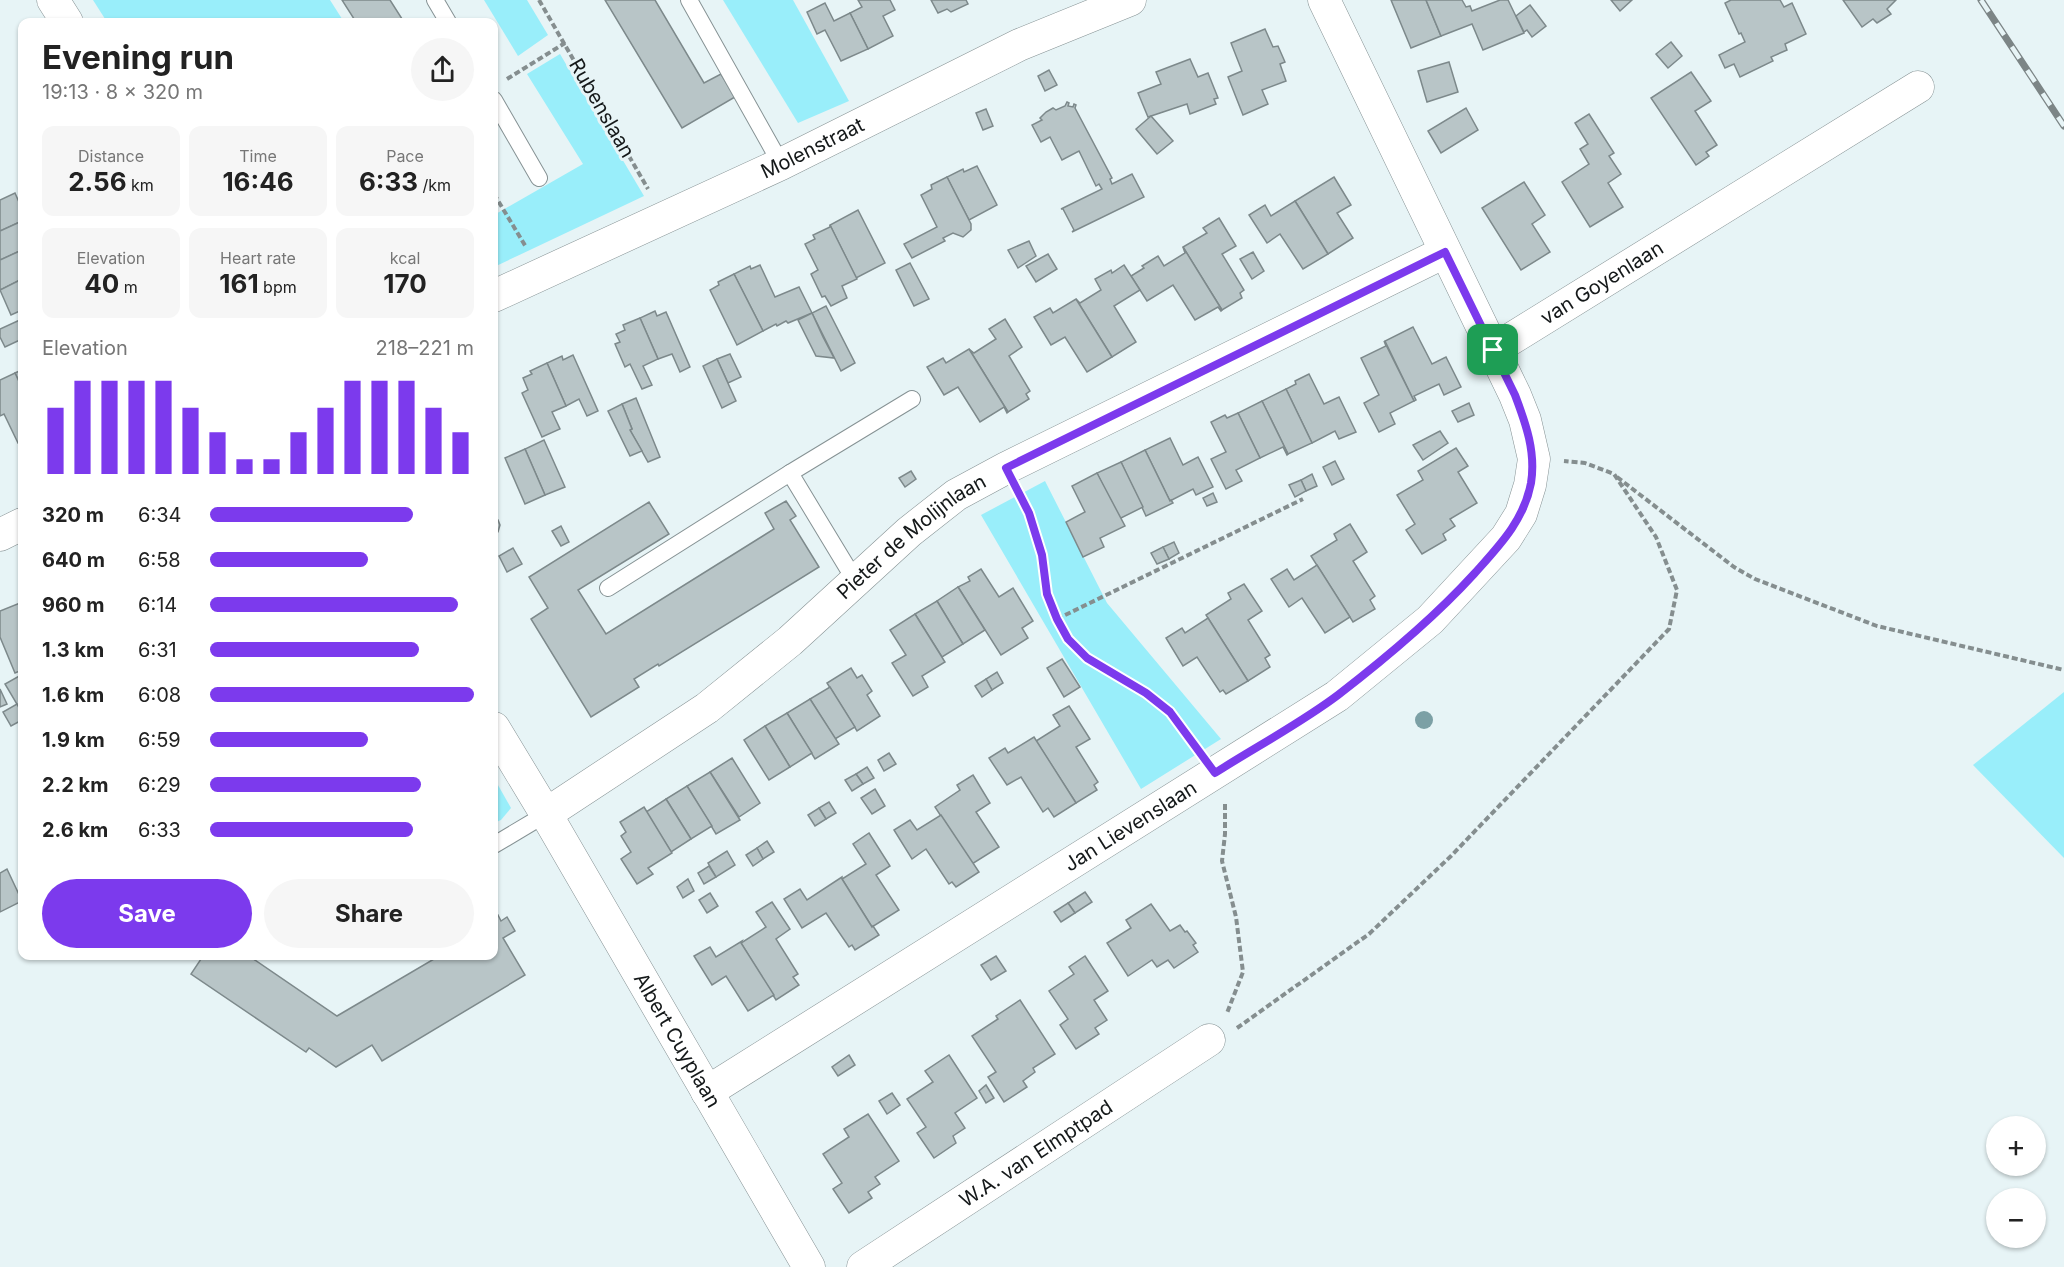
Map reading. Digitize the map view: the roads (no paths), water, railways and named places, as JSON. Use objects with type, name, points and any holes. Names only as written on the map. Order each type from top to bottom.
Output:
[{"type":"street","points":[[53,0],[64,18]]},
{"type":"street","name":"Molenstraat","points":[[498,294],[781,164],[1019,45],[1130,0]]},
{"type":"street","points":[[1324,0],[1493,350]]},
{"type":"street","name":"van Goyenlaan","points":[[1493,350],[1918,87]]},
{"type":"street","name":"Pieter de Molijnlaan","points":[[546,814],[707,708],[790,641],[909,532],[956,495],[1006,468],[1445,252]]},
{"type":"street","name":"Jan Lievenslaan","points":[[707,1092],[1337,696],[1430,620],[1506,538],[1521,514],[1530,485],[1534,459],[1525,420],[1493,350]]},
{"type":"street","points":[[0,535],[18,526]]},
{"type":"street","name":"Albert Cuyplaan","points":[[498,736],[546,814],[809,1267]]},
{"type":"street","name":"W.A. van Elmptpad","points":[[863,1267],[1219,1036]]},
{"type":"lane","points":[[435,0],[446,18]]},
{"type":"lane","points":[[689,0],[781,164]]},
{"type":"lane","points":[[498,107],[539,178]]},
{"type":"lane","points":[[608,588],[912,399]]},
{"type":"lane","points":[[790,473],[856,582]]},
{"type":"lane","points":[[498,843],[546,814]]},
{"type":"railway","points":[[1981,0],[2064,126]]}]
